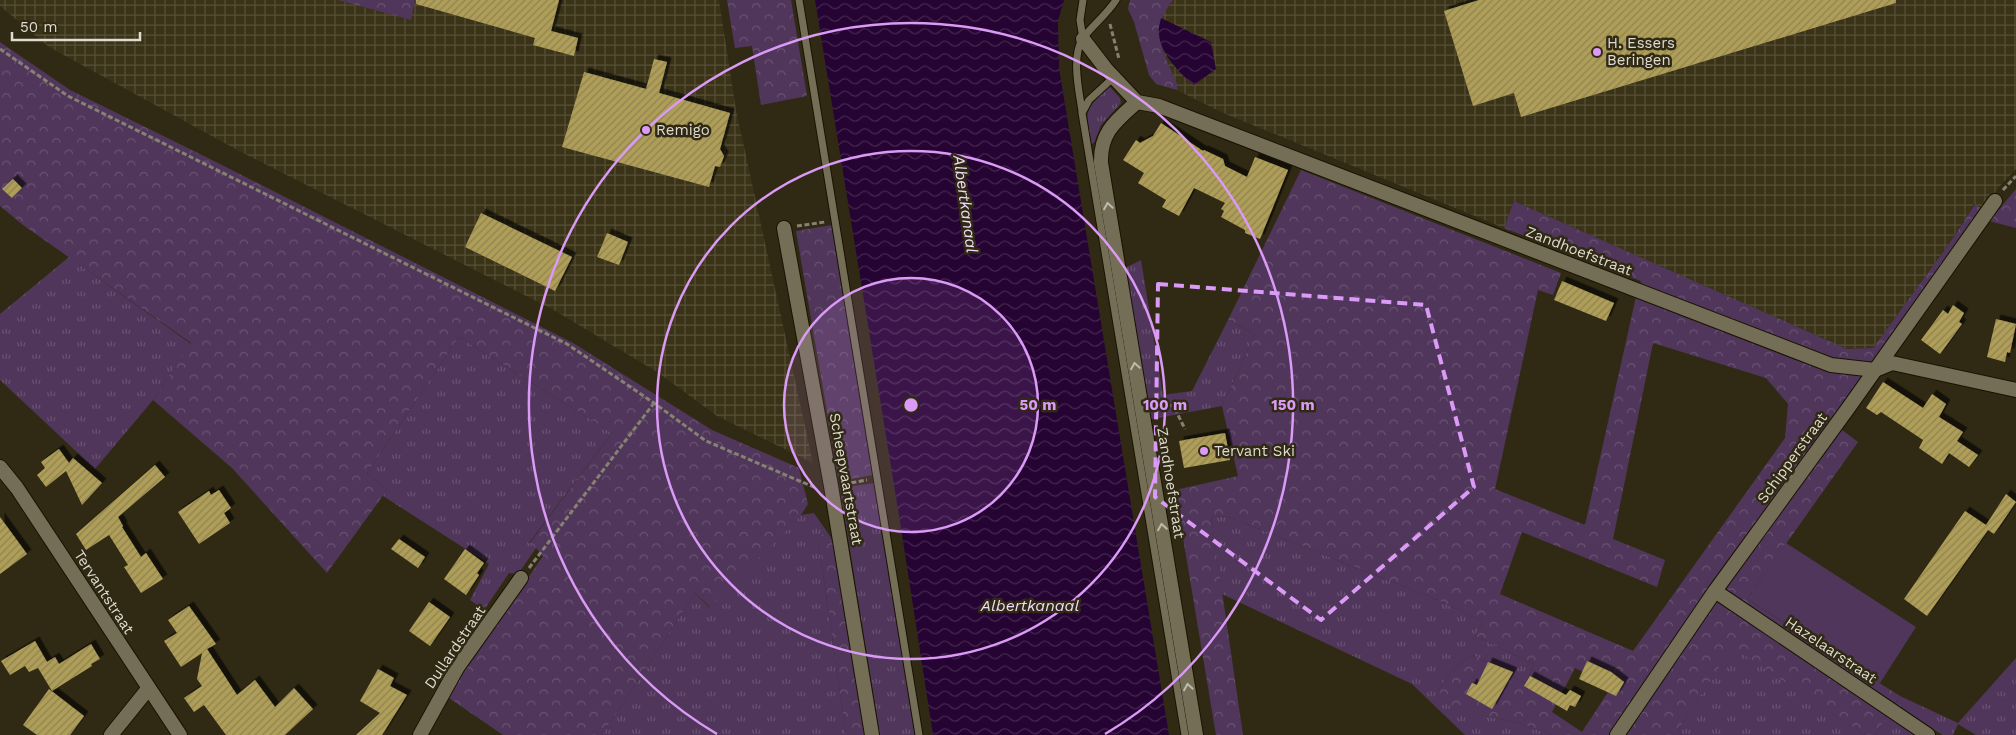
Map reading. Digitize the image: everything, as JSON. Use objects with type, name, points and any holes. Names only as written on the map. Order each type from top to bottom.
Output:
[{"type":"street","points":[[1083,39],[1114,77],[1138,102]]},
{"type":"street","name":"Zandhoefstraat","points":[[1196,735],[1101,163],[1101,149],[1110,128],[1138,102],[1159,106],[1831,365],[1876,370],[1892,363],[2016,390]]},
{"type":"street","name":"Schipperstraat","points":[[1616,735],[1715,591],[1876,370],[1995,201]]},
{"type":"street","name":"Scheepvaartstraat","points":[[784,228],[831,486],[872,735]]},
{"type":"street","name":"Tervantstraat","points":[[0,466],[17,488],[180,735]]},
{"type":"street","name":"Dullardstraat","points":[[420,735],[457,668],[521,578]]},
{"type":"street","name":"Hazelaarstraat","points":[[1715,591],[1928,735]]},
{"type":"street","points":[[111,735],[148,689]]},
{"type":"lane","points":[[800,0],[919,735]]},
{"type":"lane","points":[[1083,0],[1080,20],[1083,39]]},
{"type":"lane","points":[[1116,0],[1083,39],[1077,54],[1078,87],[1185,735]]},
{"type":"lane","points":[[1082,113],[1089,100],[1114,77]]},
{"type":"path","points":[[1108,11],[1112,36],[1120,64],[1114,77]]},
{"type":"path","points":[[0,49],[68,96],[567,344],[706,441],[820,489],[878,478]]},
{"type":"path","points":[[784,228],[835,220]]},
{"type":"path","points":[[521,578],[654,403]]},
{"type":"path","points":[[1142,411],[1173,406],[1184,429]]},
{"type":"highlighted area","points":[[1158,284],[1426,305],[1474,487],[1321,620],[1155,497]]},
{"type":"shaded area","points":[[0,0],[338,0],[411,20],[415,0],[719,0],[736,110],[813,463],[717,416],[657,372],[552,309],[241,152],[49,47],[0,6]]},
{"type":"shaded area","points":[[1173,0],[2016,0],[2016,169],[1999,187],[1983,210],[1974,204],[1949,244],[1873,348],[1847,349],[1514,201],[1504,228],[1221,112],[1177,90],[1158,37],[1164,12]]},
{"type":"green space","points":[[338,0],[415,0],[411,20]]},
{"type":"green space","points":[[727,0],[791,0],[807,96],[761,105],[752,46],[735,48]]},
{"type":"green space","points":[[1130,0],[1173,0],[1165,11],[1160,32],[1163,52],[1177,84],[1177,90],[1156,84],[1149,75],[1134,22],[1128,9]]},
{"type":"green space","points":[[0,42],[70,90],[573,343],[712,430],[799,468],[808,504],[789,528],[710,607],[695,593],[602,735],[503,735],[449,698],[465,670],[543,556],[536,548],[529,544],[612,433],[459,337],[367,473],[387,490],[327,573],[232,468],[153,400],[191,343],[23,225],[0,206]]},
{"type":"green space","points":[[1109,86],[1120,98],[1121,103],[1101,125],[1094,143],[1091,144],[1087,117],[1088,111]]},
{"type":"green space","points":[[1301,170],[1561,273],[1553,295],[1538,290],[1495,489],[1585,525],[1641,281],[1504,228],[1514,201],[1847,349],[1873,348],[1949,244],[1975,204],[1983,210],[1834,424],[1858,442],[1747,599],[1900,696],[1875,735],[1865,735],[1732,647],[1678,730],[1682,735],[1552,735],[1519,723],[1480,715],[1447,705],[1439,690],[1453,670],[1473,655],[1526,684],[1534,664],[1475,636],[1483,622],[1438,600],[1229,517],[1211,516],[1243,735],[1216,735],[1175,490],[1238,476],[1222,406],[1255,334],[1228,320]],"holes":[[[1653,343],[1766,378],[1788,404],[1785,438],[1633,651],[1500,594],[1522,532],[1657,587],[1665,560],[1613,539]],[[1575,668],[1612,686],[1582,732],[1552,712]]]},
{"type":"green space","points":[[2016,189],[2016,228],[1989,221]]},
{"type":"green space","points":[[832,225],[873,475],[839,481],[796,231]]},
{"type":"green space","points":[[69,257],[191,344],[153,400],[95,469],[0,380],[0,314]]},
{"type":"green space","points":[[1141,260],[1163,395],[1192,391],[1228,320],[1255,334],[1222,406],[1147,420],[1125,268]]},
{"type":"green space","points":[[459,337],[612,433],[529,543],[536,548],[518,574],[509,573],[484,610],[470,600],[489,564],[383,496],[387,490],[367,473]]},
{"type":"green space","points":[[875,483],[915,735],[880,735],[840,488]]},
{"type":"green space","points":[[814,513],[830,536],[824,533],[819,545],[846,735],[602,735],[695,593],[709,607],[801,515]]},
{"type":"green space","points":[[1211,516],[1229,517],[1438,600],[1483,622],[1475,636],[1534,664],[1526,684],[1473,655],[1453,670],[1439,690],[1480,715],[1519,723],[1552,735],[1465,735],[1412,684],[1222,594]]},
{"type":"green space","points":[[824,533],[830,536],[834,543],[849,625],[865,735],[846,735],[819,545],[821,536]]},
{"type":"green space","points":[[1786,543],[1916,627],[1880,683],[1747,599]]},
{"type":"green space","points":[[1732,646],[1865,735],[1682,735],[1678,730]]},
{"type":"green space","points":[[2016,658],[2016,735],[1976,735],[1958,724],[1953,735],[1943,735],[1894,706],[1900,696],[1958,723]]},
{"type":"green space","points":[[1887,716],[1917,735],[1875,735]]},
{"type":"water","name":"Albertkanaal","points":[[815,0],[1064,0],[1058,21],[1059,68],[1169,735],[933,735]]},
{"type":"water","points":[[1161,18],[1211,42],[1216,69],[1194,85],[1177,69],[1163,48],[1159,32]]},
{"type":"building","points":[[416,0],[559,0],[551,31],[578,38],[574,56],[533,45],[535,38],[416,4]]},
{"type":"building","name":"H. Essers Beringen","points":[[1479,0],[1896,0],[1896,3],[1521,117],[1514,93],[1473,106],[1444,11]]},
{"type":"building","name":"Remigo","points":[[654,59],[667,62],[659,93],[730,113],[720,149],[724,156],[720,167],[715,166],[709,187],[562,147],[584,72],[646,89]]},
{"type":"building","points":[[1161,123],[1203,151],[1223,159],[1225,166],[1247,177],[1255,157],[1288,170],[1260,239],[1245,233],[1245,230],[1221,217],[1224,211],[1221,209],[1225,203],[1194,188],[1179,216],[1162,207],[1166,200],[1138,183],[1144,173],[1123,160],[1136,140],[1140,143],[1153,136]]},
{"type":"building","points":[[13,179],[22,188],[12,198],[2,189]]},
{"type":"building","points":[[481,213],[572,257],[555,291],[465,247]]},
{"type":"building","points":[[607,233],[628,242],[619,265],[597,257]]},
{"type":"building","points":[[1562,281],[1614,303],[1606,321],[1554,300]]},
{"type":"building","points":[[1953,305],[1964,313],[1959,322],[1962,324],[1940,354],[1921,340],[1943,310],[1948,314]]},
{"type":"building","points":[[1996,319],[2016,324],[2010,353],[2007,352],[2005,362],[1987,357]]},
{"type":"building","points":[[1883,382],[1923,408],[1932,394],[1946,404],[1939,417],[1963,432],[1957,441],[1978,455],[1969,467],[1949,453],[1942,464],[1919,448],[1923,440],[1881,412],[1877,415],[1866,408]]},
{"type":"building","name":"Tervant Ski","points":[[1225,433],[1230,460],[1184,468],[1179,441]]},
{"type":"building","points":[[59,449],[69,463],[73,458],[102,483],[82,505],[66,471],[46,487],[37,475],[45,468],[41,462]]},
{"type":"building","points":[[155,465],[165,477],[118,517],[122,527],[141,557],[146,553],[163,579],[141,593],[124,567],[128,565],[109,535],[86,550],[76,534]]},
{"type":"building","points":[[219,490],[231,508],[224,513],[230,523],[199,544],[178,512],[209,491],[211,495]]},
{"type":"building","points":[[2006,494],[2016,502],[1994,534],[1988,530],[1927,616],[1904,599],[1965,511],[1986,525]]},
{"type":"building","points":[[0,517],[27,554],[0,574]]},
{"type":"building","points":[[399,539],[425,557],[418,568],[391,549]]},
{"type":"building","points":[[465,549],[484,563],[477,573],[479,575],[466,595],[444,579]]},
{"type":"building","points":[[429,602],[450,617],[430,646],[409,631]]},
{"type":"building","points":[[189,606],[216,644],[207,649],[237,695],[255,680],[275,707],[294,688],[313,709],[285,735],[226,735],[204,705],[194,712],[184,698],[202,686],[197,679],[202,653],[181,667],[164,641],[177,633],[168,620]]},
{"type":"building","points":[[35,641],[47,662],[55,657],[59,664],[91,644],[100,659],[52,691],[38,668],[29,672],[25,666],[10,675],[1,661]]},
{"type":"building","points":[[1587,661],[1611,672],[1624,682],[1616,696],[1579,679]]},
{"type":"building","points":[[1488,662],[1513,672],[1492,709],[1466,694],[1472,683],[1477,685]]},
{"type":"building","points":[[378,669],[394,678],[390,686],[407,695],[382,735],[356,735],[380,713],[360,701]]},
{"type":"building","points":[[1530,676],[1566,695],[1570,690],[1581,696],[1575,707],[1570,705],[1567,711],[1524,686]]},
{"type":"building","points":[[49,689],[84,716],[70,735],[37,735],[23,725]]},
{"type":"place","name":"H. Essers Beringen","points":[[1597,52]]},
{"type":"place","name":"Remigo","points":[[646,130]]},
{"type":"place","name":"Tervant Ski","points":[[1204,451]]}]
